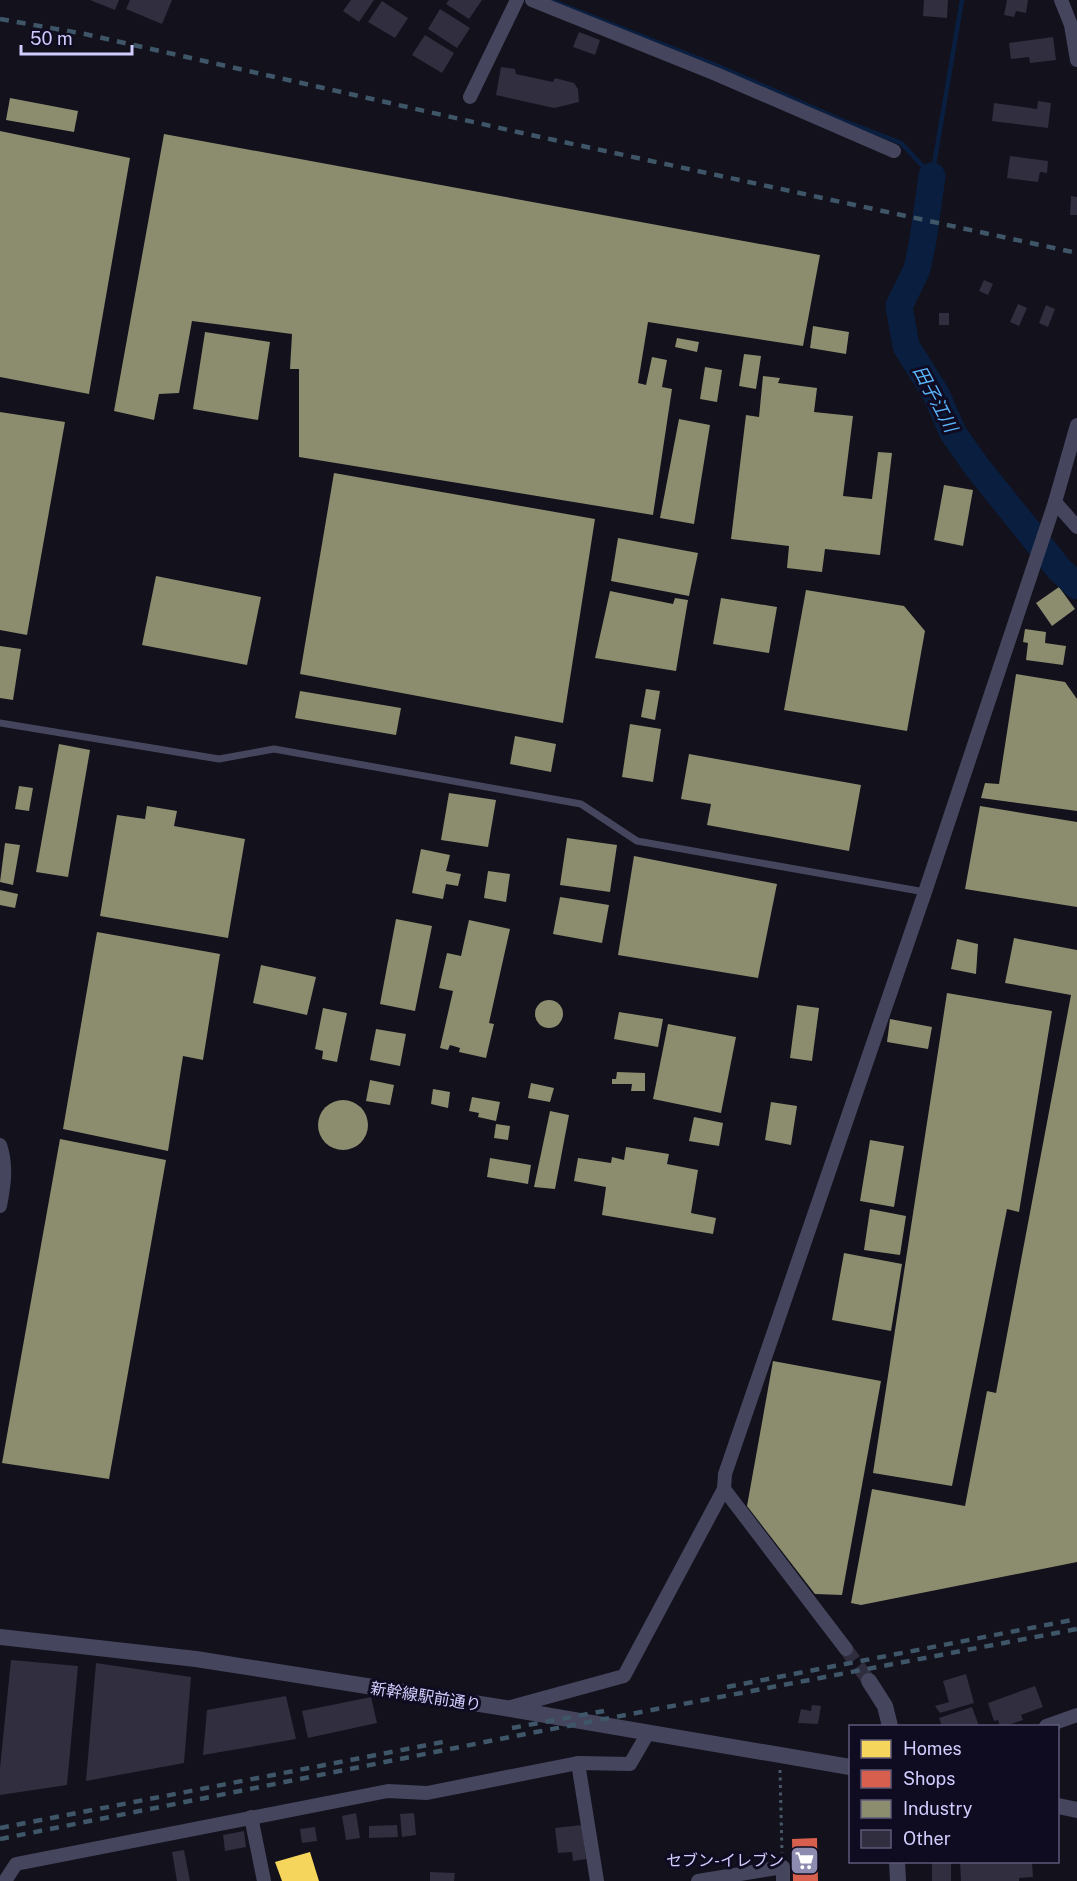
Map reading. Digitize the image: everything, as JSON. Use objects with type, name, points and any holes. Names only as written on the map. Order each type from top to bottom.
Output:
[{"type":"street","points":[[470,97],[517,0]]},
{"type":"street","points":[[532,0],[716,74],[894,151]]},
{"type":"street","points":[[1061,0],[1071,25],[1077,60]]},
{"type":"street","points":[[505,1708],[624,1676],[724,1489],[725,1474],[926,892],[1055,502],[1077,425]]},
{"type":"street","points":[[1055,502],[1077,527]]},
{"type":"street","points":[[0,1145],[5,1159],[0,1206]]},
{"type":"street","points":[[724,1489],[846,1649]]},
{"type":"street","name":"新幹線駅前通り","points":[[0,1637],[196,1659],[505,1708],[849,1767]]},
{"type":"street","points":[[869,1681],[885,1706],[890,1725]]},
{"type":"street","points":[[1049,1725],[1077,1715]]},
{"type":"street","points":[[5,1881],[16,1864],[388,1791],[427,1793],[578,1763],[630,1764],[648,1734]]},
{"type":"street","points":[[578,1763],[597,1881]]},
{"type":"street","points":[[1059,1806],[1077,1810]]},
{"type":"street","points":[[251,1817],[264,1881]]},
{"type":"street","points":[[897,1863],[898,1881]]},
{"type":"street","points":[[698,1881],[783,1874]]},
{"type":"lane","points":[[0,723],[219,759],[274,749],[581,804],[637,841],[926,892]]},
{"type":"path","points":[[780,1767],[783,1874]]},
{"type":"building: Homes","points":[[310,1852],[319,1881],[282,1881],[275,1862]]},
{"type":"building: Shops","name":"セブン-イレブン","points":[[817,1838],[818,1881],[793,1881],[792,1839]]},
{"type":"building: Industry","points":[[10,98],[78,111],[74,132],[6,120]]},
{"type":"building: Industry","points":[[0,131],[130,158],[89,394],[0,377]]},
{"type":"building: Industry","points":[[164,134],[820,255],[803,346],[648,322],[638,383],[646,385],[652,357],[667,360],[662,387],[672,389],[653,515],[299,457],[299,369],[290,369],[292,334],[192,321],[179,393],[159,394],[154,420],[114,411]]},
{"type":"building: Industry","points":[[813,326],[849,332],[846,354],[810,348]]},
{"type":"building: Industry","points":[[205,332],[270,342],[258,420],[193,409]]},
{"type":"building: Industry","points":[[677,338],[699,342],[697,352],[675,347]]},
{"type":"building: Industry","points":[[744,354],[761,356],[756,389],[739,386]]},
{"type":"building: Industry","points":[[705,367],[722,370],[717,402],[700,399]]},
{"type":"building: Industry","points":[[763,376],[780,378],[778,383],[817,388],[814,412],[853,416],[843,496],[872,499],[878,452],[892,453],[880,555],[825,549],[822,572],[787,568],[789,546],[731,539],[746,415],[759,417]]},
{"type":"building: Industry","points":[[0,412],[65,422],[27,635],[0,630]]},
{"type":"building: Industry","points":[[679,419],[710,425],[694,524],[660,518]]},
{"type":"building: Industry","points":[[334,473],[595,519],[563,723],[300,674]]},
{"type":"building: Industry","points":[[944,485],[973,490],[963,546],[934,540]]},
{"type":"building: Industry","points":[[618,538],[698,553],[689,596],[611,581]]},
{"type":"building: Industry","points":[[156,576],[261,597],[247,665],[142,645]]},
{"type":"building: Industry","points":[[1059,587],[1075,609],[1052,626],[1036,603]]},
{"type":"building: Industry","points":[[806,590],[904,606],[925,631],[907,731],[784,710]]},
{"type":"building: Industry","points":[[610,591],[673,604],[675,598],[688,600],[676,671],[595,658]]},
{"type":"building: Industry","points":[[721,598],[777,607],[769,653],[713,644]]},
{"type":"building: Industry","points":[[1025,629],[1046,632],[1045,643],[1066,646],[1063,665],[1026,660],[1028,643],[1023,642]]},
{"type":"building: Industry","points":[[0,646],[21,649],[13,700],[0,698]]},
{"type":"building: Industry","points":[[1016,674],[1065,682],[1077,699],[1077,811],[981,798],[985,783],[999,784]]},
{"type":"building: Industry","points":[[646,689],[660,691],[655,720],[641,717]]},
{"type":"building: Industry","points":[[300,691],[401,708],[396,735],[295,718]]},
{"type":"building: Industry","points":[[630,724],[661,729],[653,782],[622,777]]},
{"type":"building: Industry","points":[[515,736],[556,744],[551,772],[510,764]]},
{"type":"building: Industry","points":[[59,744],[90,750],[68,877],[36,872]]},
{"type":"building: Industry","points":[[689,754],[861,785],[849,851],[707,825],[711,804],[681,799]]},
{"type":"building: Industry","points":[[19,786],[33,788],[29,811],[15,809]]},
{"type":"building: Industry","points":[[449,793],[496,800],[488,847],[441,840]]},
{"type":"building: Industry","points":[[147,806],[177,811],[174,826],[245,839],[228,938],[100,916],[117,815],[145,819]]},
{"type":"building: Industry","points":[[980,806],[1077,822],[1077,907],[965,889]]},
{"type":"building: Industry","points":[[567,838],[617,845],[610,892],[560,885]]},
{"type":"building: Industry","points":[[5,843],[20,845],[13,885],[0,882]]},
{"type":"building: Industry","points":[[421,849],[450,855],[446,871],[461,874],[458,886],[446,884],[443,899],[412,893]]},
{"type":"building: Industry","points":[[634,856],[777,884],[758,978],[618,955]]},
{"type":"building: Industry","points":[[488,871],[510,874],[506,902],[484,898]]},
{"type":"building: Industry","points":[[0,890],[18,894],[15,908],[0,905]]},
{"type":"building: Industry","points":[[560,897],[609,905],[602,943],[553,934]]},
{"type":"building: Industry","points":[[396,919],[432,926],[415,1011],[380,1004]]},
{"type":"building: Industry","points":[[469,920],[510,929],[489,1023],[494,1024],[486,1058],[459,1052],[460,1048],[450,1045],[448,1050],[440,1048],[453,991],[439,988],[447,953],[461,956]]},
{"type":"building: Industry","points":[[97,932],[220,954],[203,1060],[183,1056],[168,1151],[63,1129]]},
{"type":"building: Industry","points":[[1014,938],[1077,950],[1077,1562],[861,1605],[851,1603],[872,1489],[965,1506],[987,1391],[996,1393],[1071,995],[1005,983]]},
{"type":"building: Industry","points":[[957,939],[978,944],[976,974],[951,969]]},
{"type":"building: Industry","points":[[261,965],[316,977],[307,1015],[253,1003]]},
{"type":"building: Industry","points":[[947,993],[1052,1011],[1019,1212],[1007,1209],[952,1486],[873,1473]]},
{"type":"building: Industry","points":[[549,1000],[559,1004],[563,1014],[559,1024],[549,1028],[539,1024],[535,1014],[539,1004]]},
{"type":"building: Industry","points":[[797,1005],[819,1008],[812,1061],[790,1058]]},
{"type":"building: Industry","points":[[323,1008],[347,1013],[337,1062],[322,1059],[323,1051],[315,1049]]},
{"type":"building: Industry","points":[[619,1012],[663,1019],[658,1047],[614,1039]]},
{"type":"building: Industry","points":[[890,1019],[932,1027],[928,1049],[887,1042]]},
{"type":"building: Industry","points":[[668,1024],[736,1037],[721,1113],[653,1099]]},
{"type":"building: Industry","points":[[376,1029],[406,1034],[400,1066],[370,1060]]},
{"type":"building: Industry","points":[[617,1072],[645,1073],[645,1091],[631,1091],[632,1084],[612,1084],[612,1079],[616,1079]]},
{"type":"building: Industry","points":[[370,1080],[394,1085],[390,1105],[366,1101]]},
{"type":"building: Industry","points":[[531,1083],[554,1088],[550,1102],[528,1098]]},
{"type":"building: Industry","points":[[433,1089],[450,1092],[448,1108],[431,1104]]},
{"type":"building: Industry","points":[[472,1097],[500,1102],[496,1121],[478,1117],[479,1113],[469,1111]]},
{"type":"building: Industry","points":[[338,1100],[348,1100],[361,1107],[368,1120],[368,1130],[361,1143],[348,1150],[338,1150],[329,1146],[322,1139],[318,1130],[318,1120],[322,1111],[329,1104]]},
{"type":"building: Industry","points":[[771,1102],[797,1106],[791,1145],[765,1140]]},
{"type":"building: Industry","points":[[550,1111],[569,1115],[555,1189],[534,1187]]},
{"type":"building: Industry","points":[[694,1117],[723,1123],[719,1146],[689,1141]]},
{"type":"building: Industry","points":[[496,1124],[510,1126],[508,1140],[494,1138]]},
{"type":"building: Industry","points":[[60,1139],[166,1160],[109,1479],[2,1463]]},
{"type":"building: Industry","points":[[870,1140],[904,1146],[894,1207],[860,1201]]},
{"type":"building: Industry","points":[[626,1147],[669,1154],[667,1164],[698,1170],[691,1213],[716,1218],[713,1234],[602,1215],[606,1187],[574,1181],[578,1158],[611,1163],[612,1157],[624,1160]]},
{"type":"building: Industry","points":[[490,1158],[531,1165],[528,1184],[487,1177]]},
{"type":"building: Industry","points":[[870,1209],[906,1216],[900,1255],[864,1250]]},
{"type":"building: Industry","points":[[844,1253],[902,1264],[891,1331],[832,1320]]},
{"type":"building: Industry","points":[[773,1361],[881,1381],[842,1595],[815,1594],[747,1506]]},
{"type":"building: Other","points":[[90,0],[119,0],[115,10]]},
{"type":"building: Other","points":[[130,0],[172,0],[162,24],[126,9]]},
{"type":"building: Other","points":[[351,0],[374,0],[359,22],[343,11]]},
{"type":"building: Other","points":[[449,0],[482,0],[469,19],[446,4]]},
{"type":"building: Other","points":[[924,0],[948,0],[947,18],[923,16]]},
{"type":"building: Other","points":[[1007,0],[1028,0],[1026,13],[1016,11],[1014,17],[1004,15]]},
{"type":"building: Other","points":[[382,1],[408,18],[395,38],[368,22]]},
{"type":"building: Other","points":[[440,9],[470,28],[457,48],[428,29]]},
{"type":"building: Other","points":[[579,32],[600,40],[595,55],[573,47]]},
{"type":"building: Other","points":[[425,35],[454,53],[442,73],[412,55]]},
{"type":"building: Other","points":[[1053,37],[1056,60],[1030,63],[1029,57],[1011,59],[1009,43]]},
{"type":"building: Other","points":[[501,67],[515,69],[516,74],[553,82],[555,78],[574,83],[578,89],[579,102],[554,108],[496,95]]},
{"type":"building: Other","points":[[1038,101],[1051,103],[1048,128],[992,121],[994,103],[1037,109]]},
{"type":"building: Other","points":[[1010,156],[1048,161],[1047,173],[1040,172],[1038,182],[1007,178]]},
{"type":"building: Other","points":[[1071,196],[1077,197],[1077,215],[1070,215]]},
{"type":"building: Other","points":[[984,280],[993,284],[988,295],[979,291]]},
{"type":"building: Other","points":[[1018,304],[1027,308],[1019,326],[1010,322]]},
{"type":"building: Other","points":[[1046,305],[1055,309],[1048,327],[1039,323]]},
{"type":"building: Other","points":[[939,313],[949,313],[949,325],[939,325]]},
{"type":"building: Other","points":[[11,1660],[78,1666],[67,1785],[0,1795],[0,1768]]},
{"type":"building: Other","points":[[96,1663],[191,1677],[184,1763],[86,1781]]},
{"type":"building: Other","points":[[966,1674],[974,1703],[940,1713],[935,1706],[949,1702],[943,1681]]},
{"type":"building: Other","points":[[1035,1686],[1043,1707],[1021,1715],[1023,1720],[1000,1725],[998,1720],[994,1721],[988,1703]]},
{"type":"building: Other","points":[[286,1696],[296,1739],[203,1755],[207,1710]]},
{"type":"building: Other","points":[[371,1697],[377,1723],[308,1738],[302,1711]]},
{"type":"building: Other","points":[[812,1705],[821,1706],[818,1724],[798,1723],[801,1709],[811,1711]]},
{"type":"building: Other","points":[[972,1707],[979,1725],[942,1725],[939,1718]]},
{"type":"building: Other","points":[[356,1813],[360,1838],[346,1840],[342,1816]]},
{"type":"building: Other","points":[[414,1813],[416,1835],[402,1837],[400,1814]]},
{"type":"building: Other","points":[[397,1825],[398,1837],[369,1838],[369,1826]]},
{"type":"building: Other","points":[[582,1825],[586,1859],[573,1861],[572,1852],[558,1853],[555,1828]]},
{"type":"building: Other","points":[[315,1827],[317,1841],[302,1843],[300,1829]]},
{"type":"building: Other","points":[[244,1831],[246,1847],[225,1851],[223,1835]]},
{"type":"building: Other","points":[[184,1850],[190,1881],[177,1881],[172,1852]]},
{"type":"building: Other","points":[[932,1863],[951,1863],[951,1881],[932,1881]]},
{"type":"building: Other","points":[[960,1863],[1032,1863],[1033,1877],[1019,1878],[1019,1881],[961,1881]]},
{"type":"building: Other","points":[[430,1872],[455,1873],[454,1881],[430,1881]]},
{"type":"waterway","points":[[550,0],[718,66],[839,119],[901,143],[932,176]]},
{"type":"waterway","points":[[932,176],[962,0]]},
{"type":"waterway","name":"田子江川","points":[[932,176],[917,269],[899,306],[906,346],[936,394],[953,433],[977,467],[1059,569],[1077,586]]},
{"type":"tunnel","points":[[846,1649],[869,1681]]},
{"type":"railway","points":[[0,19],[85,34],[522,133],[1077,253]]},
{"type":"railway","points":[[727,1687],[1077,1619]]},
{"type":"railway","points":[[0,1839],[510,1737],[1077,1629]]},
{"type":"railway","points":[[512,1728],[604,1711]]},
{"type":"railway","points":[[0,1828],[448,1741]]},
{"type":"place","name":"セブン-イレブン","points":[[805,1860]]}]
